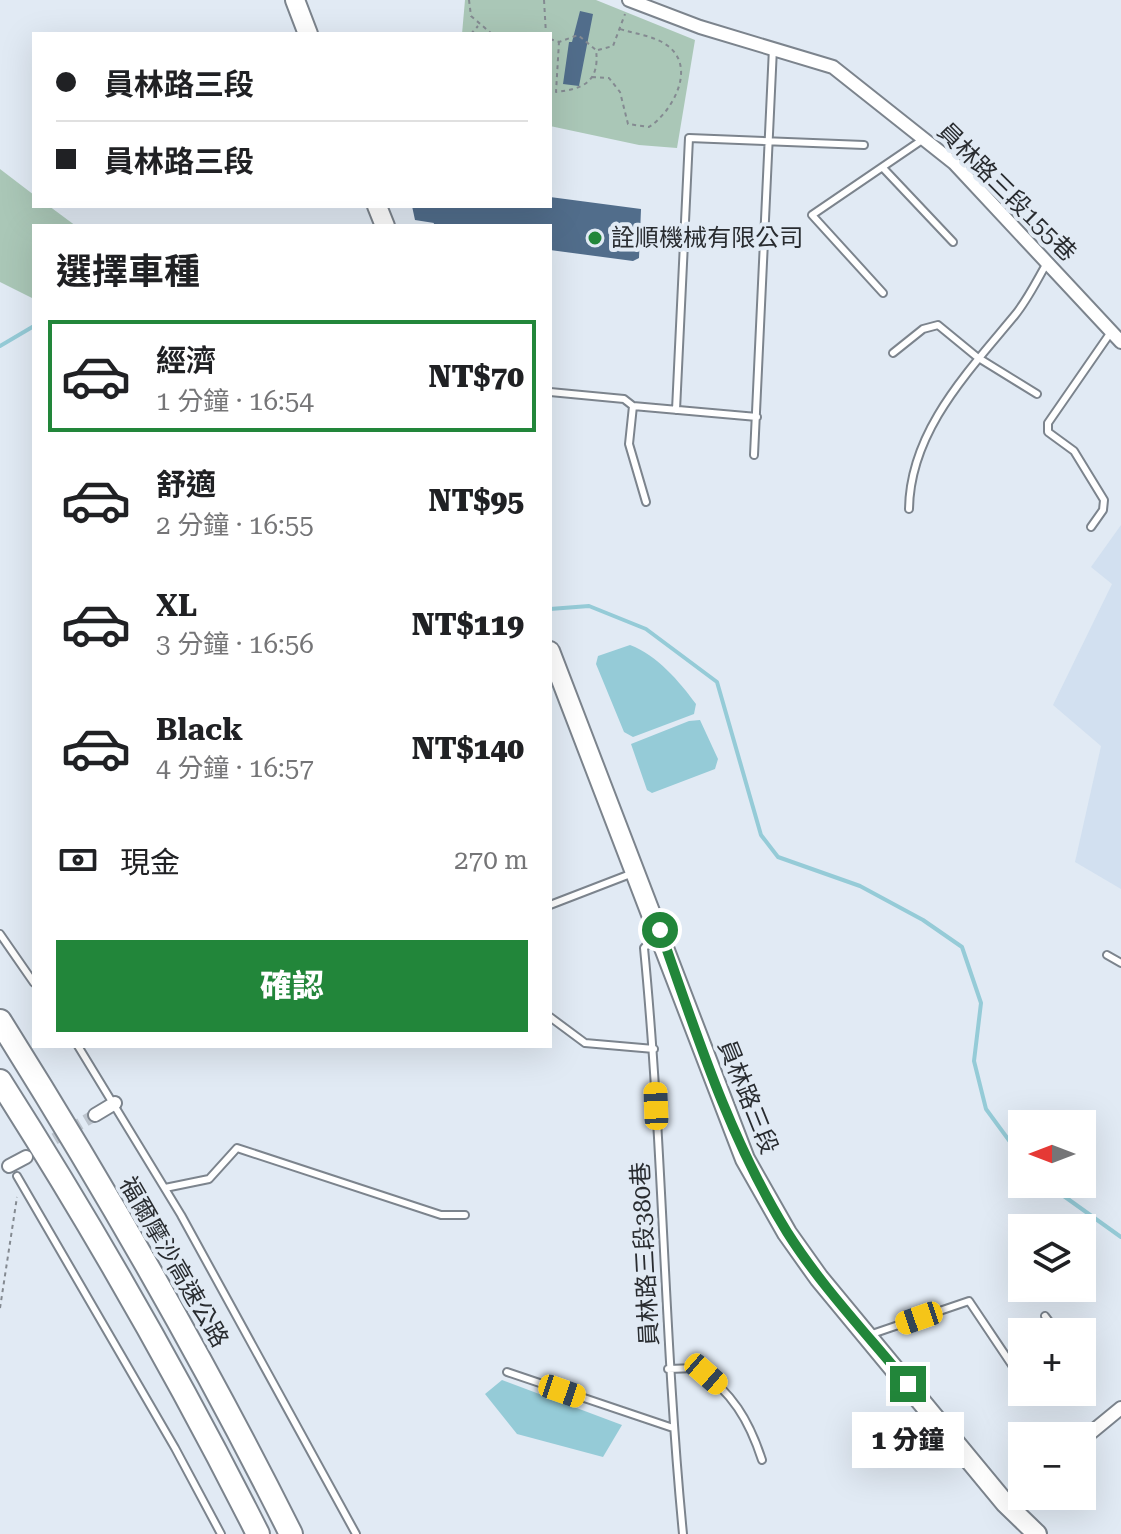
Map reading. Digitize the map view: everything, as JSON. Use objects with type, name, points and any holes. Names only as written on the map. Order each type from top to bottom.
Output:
[{"type":"highway","name":"福爾摩沙高速公路","points":[[0,1021],[126,1227],[234,1420],[291,1534]]},
{"type":"highway","points":[[0,1081],[69,1191],[209,1438],[258,1534]]},
{"type":"main road","points":[[295,0],[307,32]]},
{"type":"main road","name":"員林路三段","points":[[552,656],[660,930],[745,1159],[787,1233],[819,1278],[1005,1503],[1037,1534]]},
{"type":"main road","name":"員林路三段","points":[[1005,1503],[1023,1534]]},
{"type":"street","name":"員林路三段155巷","points":[[630,0],[833,67],[954,163],[1121,342]]},
{"type":"street","points":[[95,1115],[115,1103]]},
{"type":"street","points":[[13,1171],[26,1157]]},
{"type":"street","points":[[1096,1429],[1121,1408]]},
{"type":"lane","points":[[754,455],[773,48]]},
{"type":"lane","points":[[676,410],[689,138],[864,145]]},
{"type":"lane","points":[[883,293],[812,215],[884,169],[921,140],[927,141]]},
{"type":"lane","points":[[884,169],[953,242]]},
{"type":"lane","points":[[909,509],[909,480],[923,441],[977,357],[1017,313],[1048,262]]},
{"type":"lane","points":[[893,353],[923,329],[938,325],[977,357],[1037,394]]},
{"type":"lane","points":[[1091,527],[1103,510],[1104,500],[1074,451],[1048,432],[1048,423],[1111,331]]},
{"type":"lane","points":[[552,392],[624,399],[633,406],[653,405],[757,417]]},
{"type":"lane","points":[[633,406],[629,444],[646,502]]},
{"type":"lane","points":[[552,904],[637,871]]},
{"type":"lane","name":"員林路三段380巷","points":[[660,930],[644,948],[654,1049],[668,1369],[683,1534]]},
{"type":"lane","points":[[0,934],[32,980]]},
{"type":"lane","points":[[1107,955],[1121,963]]},
{"type":"lane","points":[[552,1018],[585,1043],[654,1049]]},
{"type":"lane","points":[[79,1048],[165,1188],[356,1534]]},
{"type":"lane","points":[[165,1188],[209,1179],[237,1148],[441,1215],[465,1215]]},
{"type":"lane","points":[[13,1171],[175,1448],[221,1534]]},
{"type":"lane","points":[[869,1336],[969,1301],[1008,1358]]},
{"type":"lane","points":[[668,1369],[697,1368],[732,1397],[750,1424],[762,1460]]},
{"type":"lane","points":[[507,1372],[673,1428]]},
{"type":"path","points":[[469,0],[471,16],[489,32]]},
{"type":"path","points":[[596,50],[613,46],[630,0]]},
{"type":"path","points":[[546,1],[546,32]]},
{"type":"path","points":[[473,32],[479,25]]},
{"type":"path","points":[[592,77],[609,78],[620,92],[628,124],[649,127],[669,110],[681,69],[676,53],[651,37],[620,29]]},
{"type":"path","points":[[552,40],[559,42],[578,35],[596,50],[598,63],[592,77],[575,91],[556,92]]},
{"type":"path","points":[[552,97],[556,92],[559,42]]},
{"type":"path","points":[[0,1308],[18,1211],[13,1171]]},
{"type":"shaded area","points":[[1121,525],[1121,889],[1075,862],[1101,746],[1053,705],[1112,584],[1091,567]]},
{"type":"green space","points":[[465,0],[596,0],[695,40],[677,148],[639,145],[552,126],[552,32],[462,32]]},
{"type":"green space","points":[[0,169],[32,193],[32,208],[52,208],[73,224],[32,224],[32,298],[0,282]]},
{"type":"water","points":[[630,645],[649,655],[675,678],[696,704],[694,714],[633,737],[624,732],[596,664],[598,656]]},
{"type":"water","points":[[700,720],[718,759],[715,769],[652,793],[647,790],[631,744],[689,721]]},
{"type":"water","points":[[502,1380],[622,1425],[603,1457],[517,1434],[485,1394]]},
{"type":"building","points":[[580,11],[593,14],[579,86],[563,84],[569,42],[572,42]]},
{"type":"building","name":"詮順機械有限公司","points":[[552,197],[641,209],[639,258],[633,261],[552,250],[552,224],[434,224],[415,220],[412,208],[552,208]]},
{"type":"waterway","points":[[0,346],[32,327]]},
{"type":"waterway","points":[[552,609],[589,606],[646,629],[717,682],[761,835],[778,857],[860,886],[923,920],[962,947],[981,1003],[974,1061],[986,1109],[1008,1139]]},
{"type":"waterway","points":[[1067,1198],[1121,1237]]},
{"type":"tunnel","points":[[39,1148],[95,1115]]},
{"type":"place","name":"詮順機械有限公司","points":[[595,238]]},
{"type":"route","points":[[660,930],[745,1159],[787,1233],[819,1278],[908,1384]]}]
